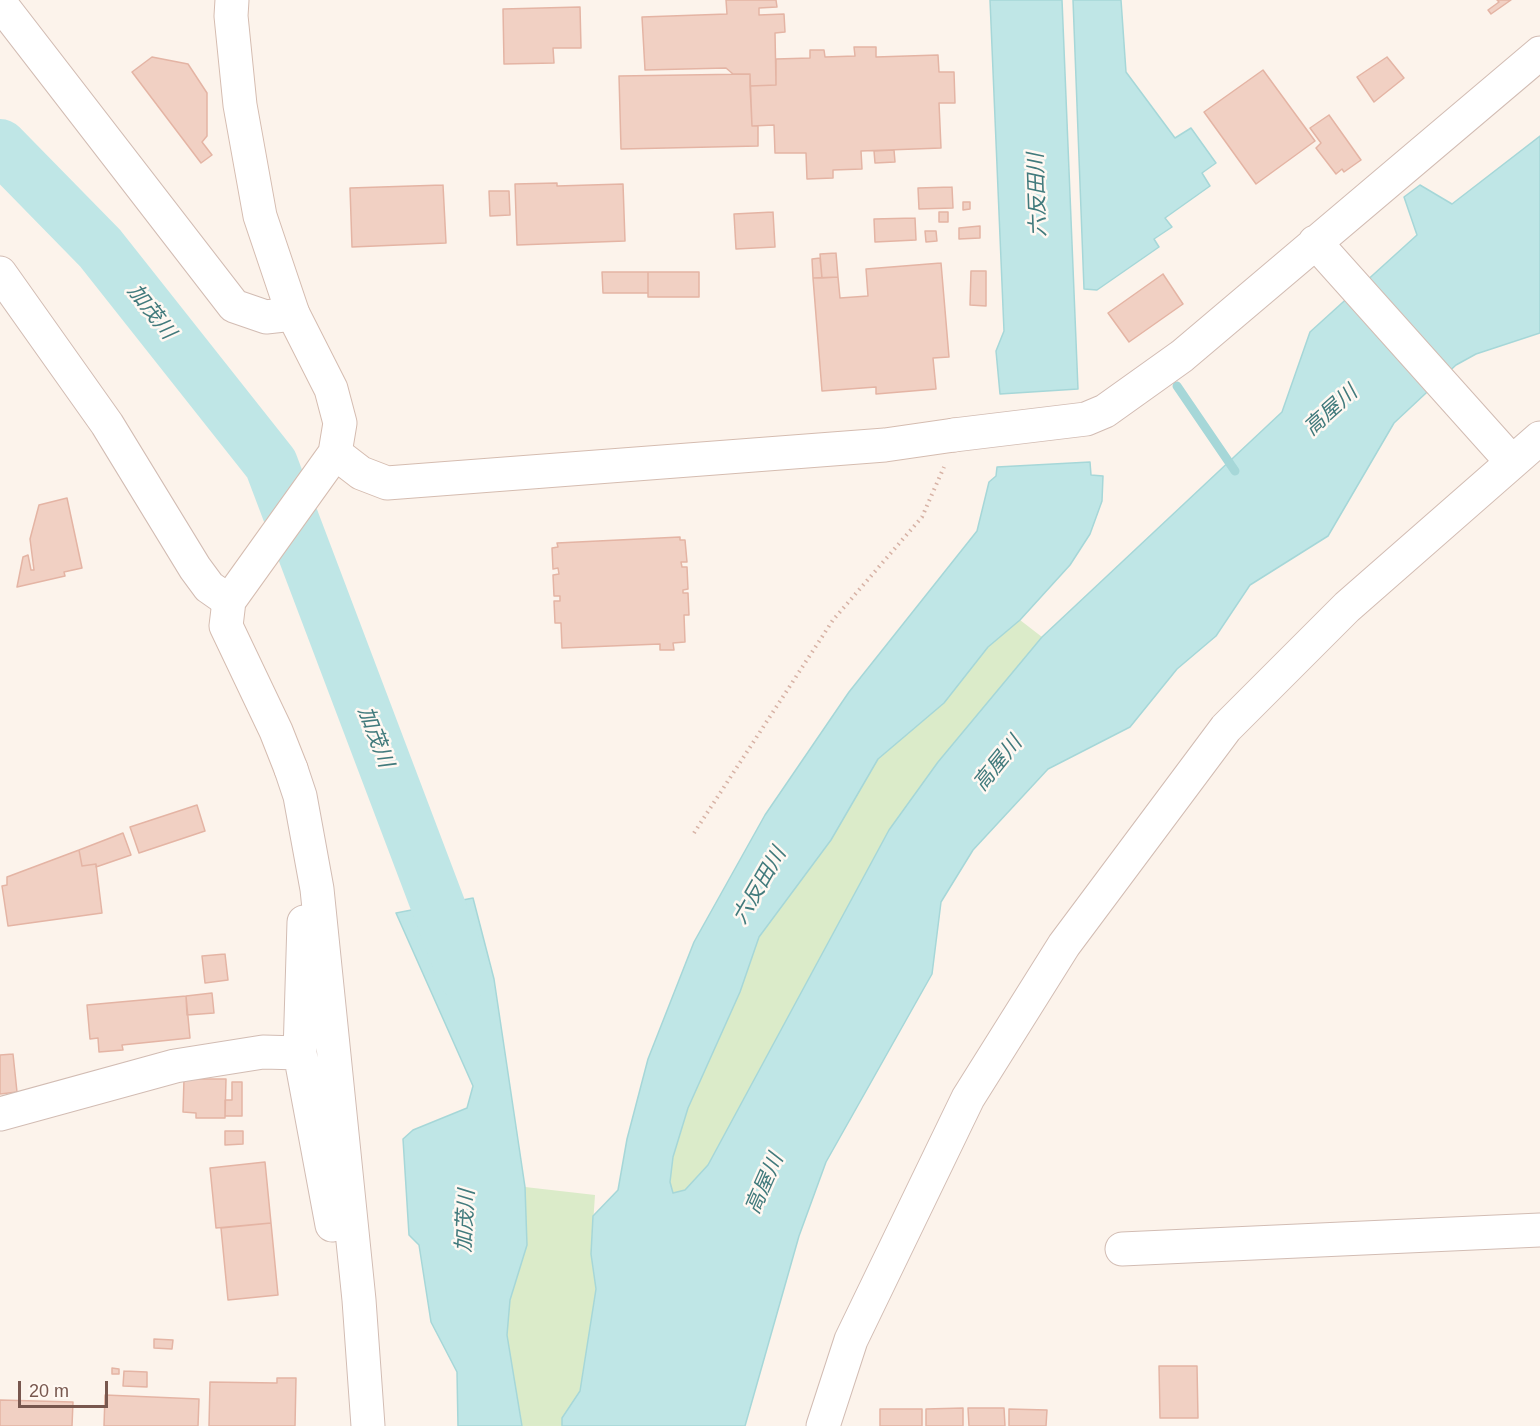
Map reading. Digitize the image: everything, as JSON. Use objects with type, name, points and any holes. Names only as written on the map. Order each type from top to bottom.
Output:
[{"type":"street","points":[[232,0],[231,16],[240,105],[260,216],[293,314],[331,389],[340,423],[340,437],[332,457],[232,597],[226,626],[276,731],[291,769],[300,796],[317,889],[359,1300],[368,1426]]},
{"type":"street","points":[[0,3],[234,306],[266,317],[293,314]]},
{"type":"street","points":[[332,457],[387,483],[885,445],[1086,420],[1105,411],[1182,356],[1321,250],[1540,53]]},
{"type":"street","points":[[1321,250],[1503,453]]},
{"type":"street","points":[[0,273],[107,424],[195,568],[209,587],[232,597]]},
{"type":"street","points":[[824,1426],[851,1340],[963,1108],[1064,945],[1226,728],[1503,453],[1540,438]]},
{"type":"street","points":[[317,889],[303,924],[300,1053],[331,1220],[359,1300]]},
{"type":"street","points":[[0,1114],[175,1066],[263,1052],[300,1053]]},
{"type":"street","points":[[1122,1249],[1540,1230]]},
{"type":"path","points":[[694,833],[833,620],[922,517],[948,460],[954,435]]},
{"type":"green space","points":[[1020,620],[1042,637],[938,762],[889,830],[708,1165],[685,1190],[673,1193],[670,1182],[673,1157],[688,1108],[740,992],[759,937],[831,840],[878,759],[944,703],[988,647]]},
{"type":"green space","points":[[525,1187],[595,1195],[591,1254],[596,1289],[580,1391],[562,1418],[562,1426],[522,1426],[507,1335],[510,1300],[527,1245]]},
{"type":"water","name":"六反田川","points":[[990,0],[1062,0],[1078,389],[1000,394],[996,351],[1004,331]]},
{"type":"water","points":[[1073,0],[1121,0],[1126,72],[1175,138],[1191,128],[1216,163],[1202,173],[1210,186],[1165,218],[1172,227],[1154,239],[1159,247],[1097,290],[1084,289]]},
{"type":"water","points":[[1540,136],[1540,333],[1476,354],[1456,365],[1394,423],[1328,536],[1250,585],[1216,636],[1177,669],[1130,727],[1048,769],[973,850],[941,902],[932,974],[826,1162],[799,1236],[745,1426],[562,1426],[562,1418],[580,1391],[596,1289],[591,1254],[593,1216],[618,1190],[627,1139],[648,1059],[694,942],[765,815],[849,692],[977,531],[989,482],[996,476],[997,467],[1090,462],[1091,475],[1103,476],[1102,501],[1090,534],[1070,565],[1020,620],[988,647],[944,703],[878,759],[831,840],[759,937],[740,992],[688,1108],[673,1157],[670,1182],[673,1193],[685,1190],[708,1165],[889,830],[938,762],[1042,637],[1282,412],[1310,332],[1417,235],[1404,197],[1420,185],[1452,204]]},
{"type":"water","points":[[473,898],[494,979],[525,1187],[527,1245],[510,1300],[507,1335],[522,1426],[458,1426],[457,1372],[431,1322],[419,1245],[409,1235],[403,1139],[413,1130],[467,1108],[473,1086],[396,913]]},
{"type":"building","points":[[726,0],[776,0],[777,7],[759,8],[759,15],[784,14],[785,32],[775,33],[776,85],[750,86],[750,74],[733,74],[726,68],[645,70],[642,17],[727,14]]},
{"type":"building","points":[[1497,0],[1511,0],[1491,14],[1488,10],[1499,2]]},
{"type":"building","points":[[580,7],[581,48],[553,48],[554,63],[504,64],[503,9]]},
{"type":"building","points":[[854,47],[876,47],[876,57],[938,55],[939,72],[954,72],[955,103],[939,103],[941,148],[861,151],[862,169],[833,170],[833,178],[807,179],[806,153],[775,153],[774,125],[752,126],[750,86],[776,85],[776,59],[810,58],[810,50],[824,50],[825,57],[855,56]]},
{"type":"building","points":[[152,57],[188,64],[207,93],[207,136],[202,142],[212,155],[201,163],[132,72]]},
{"type":"building","points":[[1387,57],[1404,78],[1374,102],[1357,77]]},
{"type":"building","points":[[1263,70],[1315,141],[1256,184],[1204,112]]},
{"type":"building","points":[[750,74],[752,126],[758,126],[758,146],[621,149],[619,76]]},
{"type":"building","points":[[1329,115],[1361,160],[1344,172],[1342,169],[1336,174],[1316,148],[1321,143],[1310,128]]},
{"type":"building","points":[[894,150],[895,162],[875,163],[874,151]]},
{"type":"building","points":[[557,183],[557,186],[623,184],[625,241],[517,245],[515,184]]},
{"type":"building","points":[[443,185],[446,243],[352,247],[350,188]]},
{"type":"building","points":[[952,187],[953,208],[919,209],[918,188]]},
{"type":"building","points":[[489,191],[509,191],[510,215],[490,216]]},
{"type":"building","points":[[963,202],[970,202],[970,209],[963,210]]},
{"type":"building","points":[[773,212],[775,247],[736,249],[734,214]]},
{"type":"building","points":[[939,212],[948,212],[948,222],[939,222]]},
{"type":"building","points":[[915,218],[916,240],[875,242],[874,219]]},
{"type":"building","points":[[980,226],[980,238],[959,239],[959,228]]},
{"type":"building","points":[[925,231],[936,231],[937,241],[926,242]]},
{"type":"building","points":[[836,253],[838,277],[822,278],[820,254]]},
{"type":"building","points":[[820,258],[822,278],[813,278],[812,259]]},
{"type":"building","points":[[941,263],[949,357],[933,358],[936,389],[876,394],[876,387],[822,391],[813,278],[838,277],[840,298],[868,296],[866,269]]},
{"type":"building","points":[[971,271],[986,271],[986,306],[970,305]]},
{"type":"building","points":[[602,272],[648,272],[648,293],[603,293]]},
{"type":"building","points":[[648,272],[699,272],[699,297],[648,297]]},
{"type":"building","points":[[1163,274],[1183,304],[1129,342],[1108,313]]},
{"type":"building","points":[[67,498],[82,568],[64,572],[65,576],[17,587],[23,557],[28,555],[31,570],[34,570],[30,539],[39,505]]},
{"type":"building","points":[[680,537],[680,540],[685,540],[687,562],[681,562],[682,567],[687,567],[688,589],[683,590],[683,593],[688,593],[689,615],[684,615],[685,642],[673,643],[674,650],[660,650],[660,644],[562,648],[561,623],[555,623],[554,601],[560,601],[560,596],[554,596],[553,575],[559,574],[558,568],[553,569],[552,548],[558,547],[557,543]]},
{"type":"building","points":[[197,805],[205,831],[139,853],[130,827]]},
{"type":"building","points":[[123,833],[131,855],[96,867],[96,864],[82,866],[79,850]]},
{"type":"building","points":[[79,850],[82,866],[96,864],[102,913],[8,926],[2,886],[7,885],[7,877]]},
{"type":"building","points":[[225,954],[228,980],[205,983],[202,956]]},
{"type":"building","points":[[212,993],[214,1013],[187,1015],[186,996]]},
{"type":"building","points":[[186,996],[190,1038],[122,1045],[123,1050],[99,1052],[98,1038],[90,1039],[87,1005]]},
{"type":"building","points":[[13,1054],[17,1092],[0,1094],[0,1055]]},
{"type":"building","points":[[184,1079],[226,1079],[225,1118],[196,1118],[196,1113],[183,1112]]},
{"type":"building","points":[[232,1082],[242,1082],[242,1116],[225,1116],[225,1100],[232,1100]]},
{"type":"building","points":[[225,1131],[243,1131],[243,1144],[225,1145]]},
{"type":"building","points":[[265,1162],[271,1223],[216,1228],[210,1168]]},
{"type":"building","points":[[271,1223],[278,1295],[228,1300],[221,1228]]},
{"type":"building","points":[[154,1339],[173,1340],[172,1349],[154,1348]]},
{"type":"building","points":[[1159,1366],[1197,1366],[1198,1418],[1160,1418]]},
{"type":"building","points":[[112,1368],[119,1369],[119,1374],[112,1374]]},
{"type":"building","points":[[124,1371],[147,1372],[147,1387],[123,1386]]},
{"type":"building","points":[[277,1378],[296,1378],[295,1426],[209,1426],[210,1382],[277,1383]]},
{"type":"building","points":[[105,1395],[199,1399],[198,1426],[104,1426]]},
{"type":"building","points":[[0,1400],[73,1402],[72,1426],[0,1426]]},
{"type":"building","points":[[963,1408],[963,1426],[926,1426],[926,1409]]},
{"type":"building","points":[[968,1408],[1004,1408],[1005,1426],[969,1426]]},
{"type":"building","points":[[880,1409],[922,1409],[922,1426],[880,1426]]},
{"type":"building","points":[[1009,1409],[1047,1410],[1046,1426],[1009,1426]]},
{"type":"waterway","name":"加茂川","points":[[0,146],[100,248],[271,464],[464,974]]},
{"type":"waterway","points":[[1177,386],[1235,471]]},
{"type":"water label","name":"高屋川","points":[[1331,411]]},
{"type":"water label","name":"高屋川","points":[[998,764]]},
{"type":"water label","name":"高屋川","points":[[765,1184]]}]
